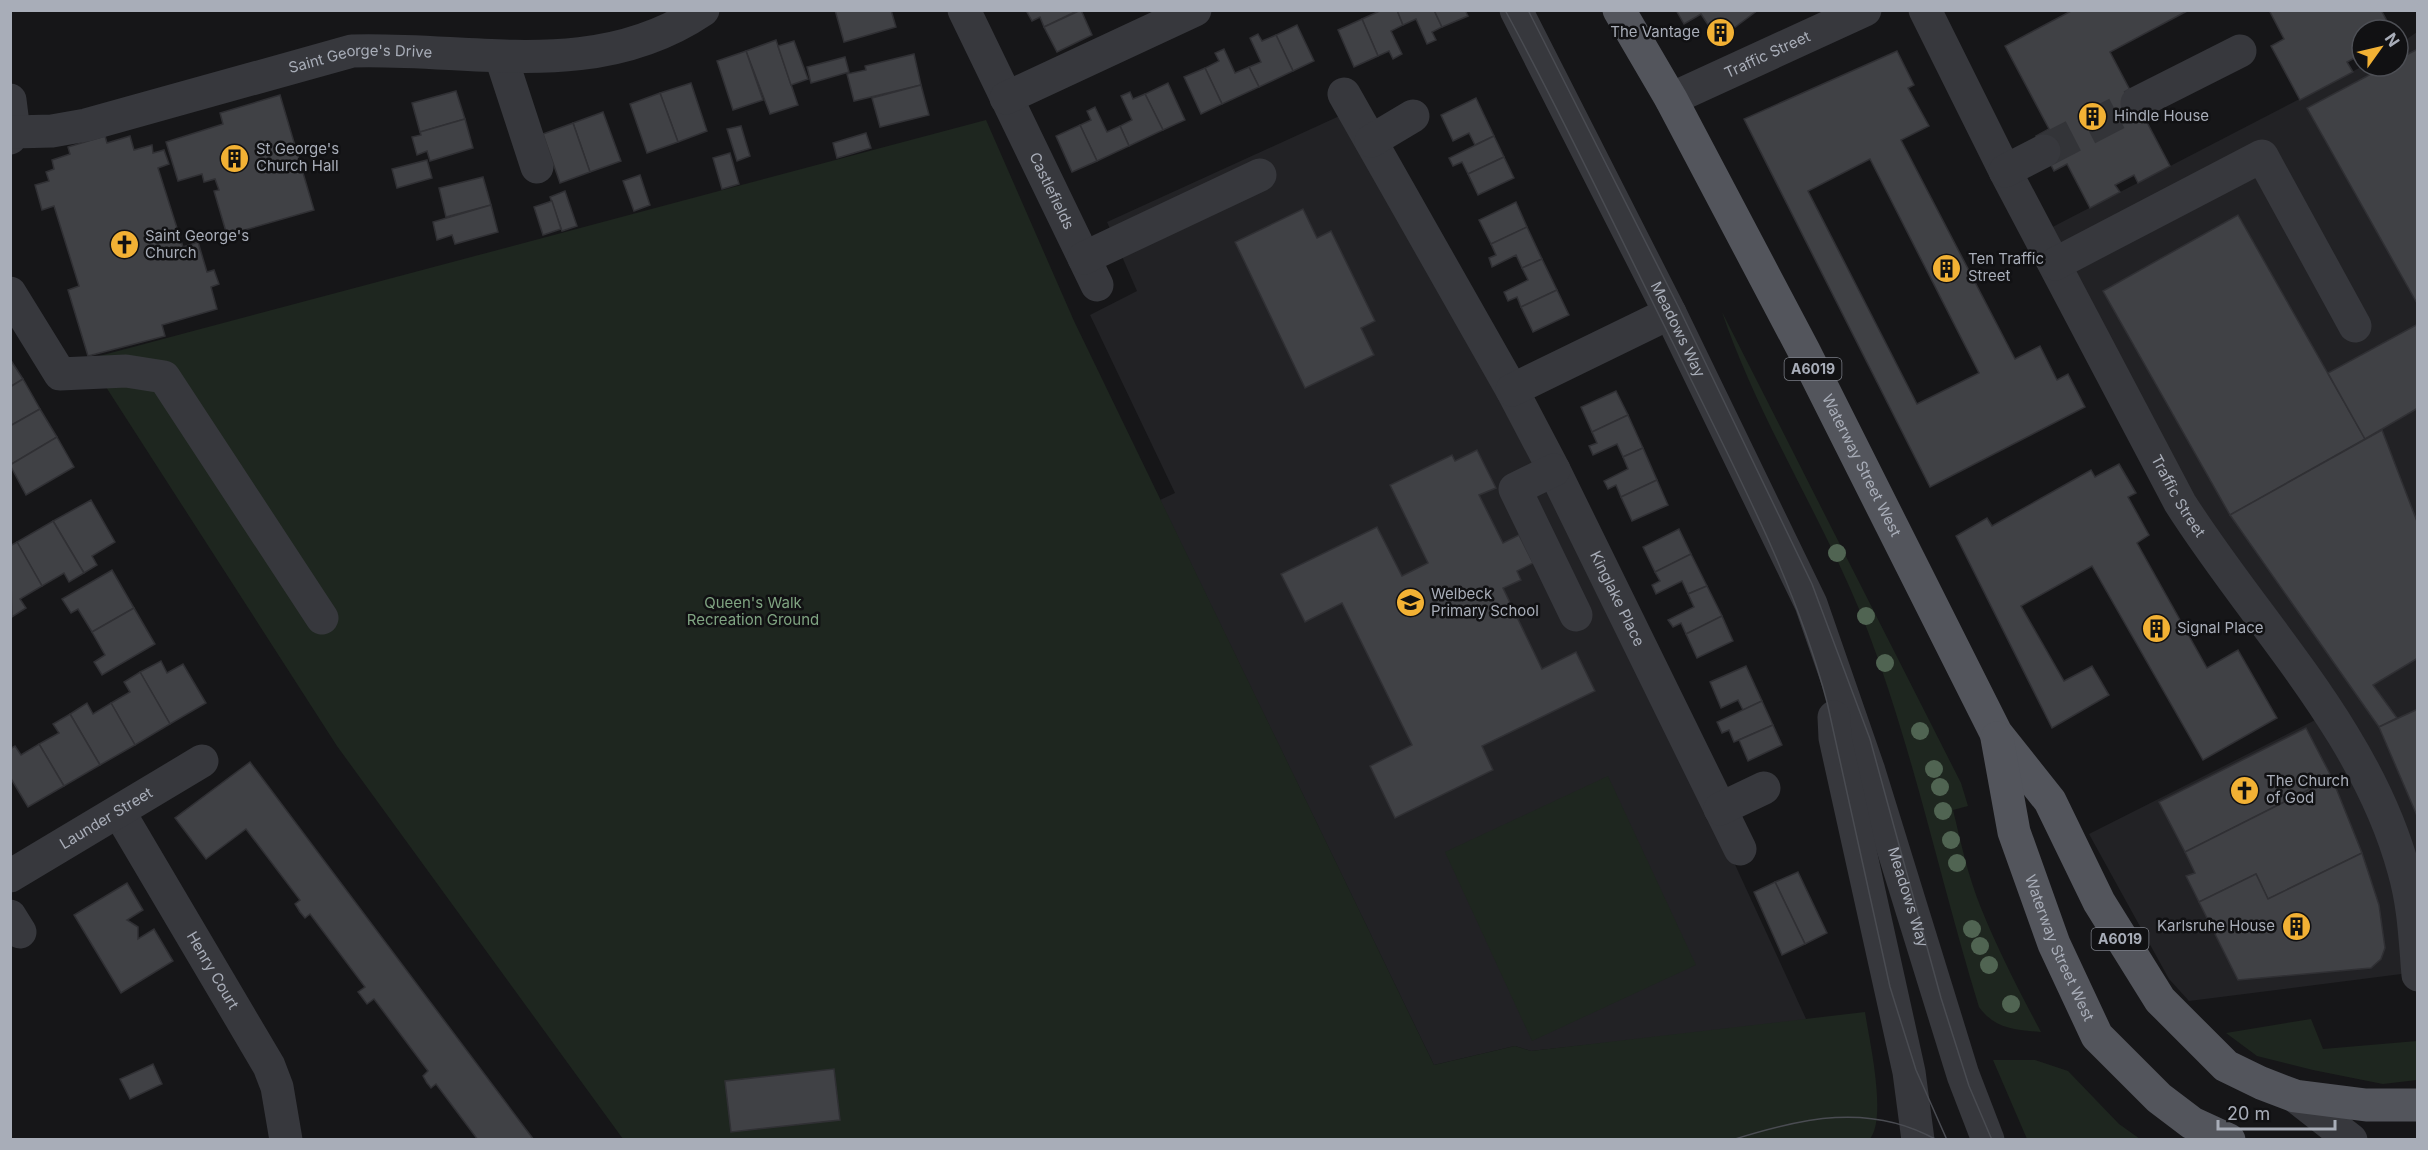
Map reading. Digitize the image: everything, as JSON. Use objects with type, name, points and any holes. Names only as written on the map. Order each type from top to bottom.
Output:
[{"type":"main road","name":"Waterway Street West","points":[[1619,10],[1671,99],[1804,351],[1996,733],[2050,801],[2099,902],[2160,1000],[2226,1066],[2295,1096]]},
{"type":"main road","name":"Waterway Street West","points":[[1996,733],[2014,832],[2076,996],[2097,1036],[2159,1098],[2192,1123],[2229,1140]]},
{"type":"main road","name":"A6019","points":[[2295,1096],[2366,1105],[2418,1104]]},
{"type":"street","name":"Saint George's Drive","points":[[12,123],[52,131],[86,125],[352,51],[396,50],[535,59],[581,55],[635,45],[703,10]]},
{"type":"street","name":"Castlefields","points":[[964,10],[1090,271],[1260,176]]},
{"type":"street","points":[[1006,98],[1195,10]]},
{"type":"street","name":"Meadows Way","points":[[1516,10],[1670,313],[1811,604],[1869,771],[1963,1075],[1988,1140]]},
{"type":"street","name":"Traffic Street","points":[[1671,99],[1865,10]]},
{"type":"street","name":"Traffic Street","points":[[1925,10],[2005,171],[2180,502],[2212,554],[2341,730],[2368,778],[2404,871],[2414,916],[2418,975]]},
{"type":"street","points":[[2137,103],[2240,51]]},
{"type":"street","points":[[501,57],[537,167]]},
{"type":"street","name":"Kinglake Place","points":[[1344,94],[1512,390],[1554,470],[1740,849]]},
{"type":"street","points":[[1371,141],[1413,116]]},
{"type":"street","points":[[2005,171],[2044,151]]},
{"type":"street","points":[[2055,264],[2262,156],[2355,326]]},
{"type":"street","points":[[10,293],[60,374],[126,371],[164,377],[322,618]]},
{"type":"street","points":[[1512,390],[1670,313]]},
{"type":"street","points":[[1554,470],[1515,489],[1576,615]]},
{"type":"street","name":"Meadows Way","points":[[1828,656],[1835,738],[1909,1072],[1918,1140]]},
{"type":"street","name":"Launder Street","points":[[10,876],[202,761]]},
{"type":"street","points":[[1720,809],[1764,788]]},
{"type":"street","name":"Henry Court","points":[[119,812],[269,1066],[277,1087],[286,1140]]},
{"type":"street","points":[[2295,1096],[2351,1140]]},
{"type":"shaded area","points":[[2417,32],[2417,972],[2189,1001],[2169,979],[2089,834],[2329,713],[2213,554],[2039,234],[2350,73],[2350,78],[2410,78],[2410,37]]},
{"type":"shaded area","name":"Welbeck Primary School","points":[[1346,113],[1662,706],[1807,1021],[1531,1051],[1515,1046],[1434,1065],[1160,500],[1175,493],[1090,315],[1137,291],[1107,222]]},
{"type":"green space","name":"Queen's Walk Recreation Ground","points":[[986,120],[1074,321],[1434,1065],[1515,1046],[1531,1051],[1865,1012],[1877,1098],[1877,1115],[1869,1140],[623,1139],[337,746],[88,359]]},
{"type":"green space","points":[[1722,312],[1961,783],[1968,806],[1953,810],[1972,884],[2002,955],[2041,1032],[2006,1027],[1992,1020],[1979,1007],[1896,712],[1880,664],[1845,578],[1753,390]]},
{"type":"green space","points":[[1608,776],[1696,965],[1532,1041],[1445,852]]},
{"type":"green space","points":[[2311,1019],[2323,1049],[2417,1041],[2417,1080],[2383,1084],[2313,1070],[2257,1056],[2226,1033]]},
{"type":"green space","points":[[1993,1060],[2035,1060],[2068,1071],[2119,1124],[2140,1139],[2027,1139]]},
{"type":"building","points":[[835,10],[891,10],[896,27],[844,42]]},
{"type":"building","points":[[1031,10],[1079,10],[1044,27],[1040,17],[1032,21],[1027,12]]},
{"type":"building","points":[[1081,10],[1092,35],[1057,52],[1044,27]]},
{"type":"building","points":[[1382,10],[1397,10],[1403,25],[1391,31],[1402,54],[1393,59],[1389,51],[1378,56],[1362,19]]},
{"type":"building","points":[[1397,10],[1434,10],[1442,27],[1432,32],[1436,40],[1427,44],[1416,19],[1403,25]]},
{"type":"building","points":[[1434,10],[1465,10],[1468,16],[1442,27]]},
{"type":"building","name":"The Vantage","points":[[1676,10],[1758,10],[1718,40],[1701,14],[1684,24]]},
{"type":"building","name":"Hindle House","points":[[2073,10],[2189,10],[2110,52],[2170,166],[2138,183],[2134,175],[2115,185],[2120,192],[2090,208],[2067,164],[2054,171],[2036,136],[2049,129],[2005,46]]},
{"type":"building","points":[[2269,10],[2381,10],[2385,18],[2350,18],[2350,60],[2347,62],[2350,74],[2300,100],[2271,46],[2284,39]]},
{"type":"building","points":[[1362,19],[1378,56],[1354,67],[1338,30]]},
{"type":"building","points":[[1297,25],[1314,61],[1293,71],[1276,35]]},
{"type":"building","points":[[1258,34],[1262,41],[1276,35],[1293,71],[1259,87],[1249,67],[1261,62],[1250,38]]},
{"type":"building","points":[[776,40],[798,105],[770,114],[746,51]]},
{"type":"building","points":[[794,41],[808,79],[791,85],[778,46]]},
{"type":"building","points":[[1224,49],[1235,73],[1249,67],[1259,87],[1222,104],[1205,68],[1219,61],[1215,53]]},
{"type":"building","points":[[2418,49],[2418,305],[2307,108],[2363,78],[2410,78],[2410,53]]},
{"type":"building","points":[[746,51],[763,100],[733,110],[717,61]]},
{"type":"building","name":"Ten Traffic Street","points":[[1897,51],[1914,85],[1908,88],[1929,126],[1901,140],[2015,359],[2040,346],[2057,380],[2068,374],[2085,407],[1930,487],[1744,119]],"holes":[[[1870,159],[1979,373],[1917,404],[1808,191]]]},
{"type":"building","points":[[914,54],[921,85],[854,101],[847,74],[866,70],[865,66]]},
{"type":"building","points":[[845,57],[849,72],[811,83],[807,67]]},
{"type":"building","points":[[1205,68],[1222,104],[1201,114],[1184,77]]},
{"type":"building","points":[[691,83],[707,131],[678,142],[660,93]]},
{"type":"building","points":[[1168,83],[1185,120],[1163,130],[1145,94]]},
{"type":"building","points":[[921,85],[929,115],[880,127],[872,98]]},
{"type":"building","points":[[456,91],[465,119],[420,132],[412,103]]},
{"type":"building","points":[[1130,92],[1133,99],[1145,94],[1163,130],[1129,146],[1120,126],[1132,120],[1121,96]]},
{"type":"building","points":[[660,93],[678,142],[647,153],[630,104]]},
{"type":"building","name":"St George's Church Hall","points":[[280,95],[314,210],[227,235],[214,191],[219,190],[215,179],[204,182],[202,174],[178,181],[166,142],[223,124],[220,113]]},
{"type":"building","points":[[1476,98],[1494,136],[1475,145],[1469,133],[1453,141],[1441,115]]},
{"type":"building","points":[[1095,107],[1107,132],[1120,126],[1129,146],[1097,161],[1080,125],[1091,120],[1087,111]]},
{"type":"building","points":[[603,112],[621,161],[590,172],[573,123]]},
{"type":"building","points":[[465,119],[473,148],[430,161],[427,151],[417,155],[412,137],[421,135],[420,132]]},
{"type":"building","points":[[573,123],[590,172],[560,183],[543,134]]},
{"type":"building","points":[[1080,125],[1097,161],[1072,172],[1056,136]]},
{"type":"building","points":[[741,126],[750,156],[737,161],[727,129]]},
{"type":"building","points":[[866,133],[871,148],[837,158],[833,143]]},
{"type":"building","name":"Saint George's Church","points":[[105,136],[107,143],[130,136],[134,150],[152,145],[153,153],[164,150],[169,164],[158,168],[183,247],[198,242],[207,272],[214,270],[219,284],[211,287],[217,309],[162,325],[165,336],[88,356],[68,290],[79,286],[54,206],[42,210],[35,185],[49,181],[46,172],[54,169],[52,160],[70,154],[68,147]]},
{"type":"building","points":[[1494,136],[1504,157],[1468,174],[1462,162],[1453,166],[1449,158]]},
{"type":"building","points":[[730,153],[739,184],[722,189],[713,158]]},
{"type":"building","points":[[1504,157],[1514,178],[1478,195],[1468,174]]},
{"type":"building","points":[[427,160],[432,178],[397,188],[392,169]]},
{"type":"building","points":[[640,175],[650,205],[634,211],[623,181]]},
{"type":"building","points":[[483,177],[491,205],[446,217],[439,188]]},
{"type":"building","points":[[565,191],[577,226],[562,231],[550,197]]},
{"type":"building","points":[[552,201],[561,229],[543,235],[534,207]]},
{"type":"building","points":[[1516,202],[1527,227],[1491,244],[1479,220]]},
{"type":"building","points":[[491,205],[498,232],[455,244],[452,235],[437,240],[433,222]]},
{"type":"building","points":[[1303,209],[1317,238],[1331,231],[1375,321],[1361,328],[1374,355],[1305,388],[1235,242]]},
{"type":"building","points":[[2238,215],[2365,439],[2230,515],[2103,291]]},
{"type":"building","points":[[1527,227],[1542,259],[1522,268],[1516,255],[1492,267],[1489,258],[1496,255],[1491,244]]},
{"type":"building","points":[[1542,259],[1557,290],[1521,307],[1517,297],[1508,301],[1504,292],[1528,280],[1522,268]]},
{"type":"building","points":[[1557,290],[1569,315],[1533,332],[1521,307]]},
{"type":"building","points":[[2418,324],[2418,408],[2365,439],[2328,373]]},
{"type":"building","points":[[10,359],[23,379],[10,387]]},
{"type":"building","points":[[23,379],[40,409],[10,426],[10,387]]},
{"type":"building","points":[[1616,391],[1628,415],[1592,432],[1581,407]]},
{"type":"building","points":[[40,409],[57,437],[10,465],[10,426]]},
{"type":"building","points":[[1628,415],[1643,448],[1623,457],[1617,444],[1593,455],[1589,446],[1597,443],[1592,432]]},
{"type":"building","points":[[2382,430],[2418,524],[2418,658],[2373,685],[2397,718],[2379,727],[2230,515]]},
{"type":"building","points":[[57,437],[74,467],[26,495],[10,465]]},
{"type":"building","points":[[1643,448],[1657,480],[1621,497],[1616,485],[1608,489],[1604,481],[1628,469],[1623,457]]},
{"type":"building","points":[[1477,450],[1496,488],[1479,495],[1503,543],[1519,535],[1533,563],[1517,571],[1521,580],[1503,588],[1542,669],[1576,652],[1595,691],[1482,746],[1493,770],[1395,818],[1370,766],[1412,745],[1342,603],[1305,622],[1281,574],[1377,527],[1402,576],[1428,563],[1390,485],[1452,455],[1455,461]]},
{"type":"building","name":"Signal Place","points":[[2119,464],[2136,493],[2128,497],[2149,535],[2137,543],[2207,668],[2238,650],[2277,718],[2203,760],[2092,566],[2021,606],[2064,681],[2092,666],[2109,695],[2052,728],[1956,536],[1987,518],[1992,526],[2091,470],[2095,477]]},
{"type":"building","points":[[1657,480],[1668,505],[1632,521],[1621,497]]},
{"type":"building","points":[[91,500],[115,542],[92,556],[97,565],[84,573],[53,521]]},
{"type":"building","points":[[53,521],[84,573],[69,582],[64,573],[42,586],[17,542]]},
{"type":"building","points":[[1679,529],[1691,554],[1655,572],[1643,547]]},
{"type":"building","points":[[17,542],[42,586],[20,599],[26,608],[12,617],[10,546]]},
{"type":"building","points":[[1691,554],[1707,586],[1688,594],[1682,581],[1656,594],[1652,585],[1660,581],[1655,572]]},
{"type":"building","points":[[112,570],[134,608],[92,632],[78,609],[71,613],[62,599]]},
{"type":"building","points":[[1707,586],[1722,616],[1686,634],[1681,623],[1673,627],[1668,620],[1694,607],[1688,594]]},
{"type":"building","points":[[134,608],[155,644],[102,675],[94,662],[105,655],[92,632]]},
{"type":"building","points":[[1722,616],[1733,641],[1697,658],[1686,634]]},
{"type":"building","points":[[161,661],[167,673],[183,664],[206,703],[170,724],[140,672]]},
{"type":"building","points":[[1746,666],[1762,701],[1743,710],[1738,700],[1721,708],[1710,682]]},
{"type":"building","points":[[140,672],[170,724],[135,745],[111,703],[130,692],[124,682]]},
{"type":"building","points":[[1762,701],[1773,725],[1734,742],[1729,730],[1722,733],[1717,722]]},
{"type":"building","points":[[87,703],[93,714],[111,703],[135,745],[100,765],[70,714]]},
{"type":"building","points":[[2418,709],[2418,818],[2379,727]]},
{"type":"building","points":[[70,714],[100,765],[64,786],[39,744],[59,733],[53,724]]},
{"type":"building","points":[[1773,725],[1782,745],[1748,761],[1739,740]]},
{"type":"building","name":"The Church of God","points":[[2306,728],[2332,778],[2185,852],[2159,802]]},
{"type":"building","points":[[39,744],[64,786],[28,807],[10,777],[10,749],[15,746],[21,755]]},
{"type":"building","points":[[250,762],[534,1140],[478,1140],[436,1084],[431,1088],[427,1083],[423,1076],[428,1071],[374,999],[367,1004],[358,992],[365,987],[310,914],[305,918],[300,912],[295,904],[300,900],[246,829],[206,859],[175,818]]},
{"type":"building","points":[[2332,778],[2362,853],[2268,899],[2256,874],[2199,902],[2186,876],[2195,873],[2185,852]]},
{"type":"building","name":"Karlsruhe House","points":[[2362,853],[2379,905],[2385,948],[2381,959],[2371,968],[2238,980],[2199,902],[2256,874],[2268,899]]},
{"type":"building","points":[[1798,872],[1827,933],[1805,944],[1775,882]]},
{"type":"building","points":[[1775,882],[1805,944],[1782,955],[1754,892]]},
{"type":"building","points":[[127,883],[143,910],[127,920],[138,927],[138,939],[154,929],[173,961],[121,993],[74,915]]},
{"type":"building","points":[[153,1064],[162,1084],[130,1099],[120,1079]]},
{"type":"building","points":[[834,1069],[840,1120],[731,1132],[725,1081]]},
{"type":"tunnel","points":[[2044,151],[2137,103]]},
{"type":"tram line","points":[[1505,10],[1571,137],[1761,523],[1798,611],[1827,702],[1890,987],[1916,1070],[1947,1140]]},
{"type":"tram line","points":[[1528,10],[1678,306],[1812,584],[1870,739],[1941,998],[1969,1086],[1992,1140]]},
{"type":"tram line","points":[[1732,1140],[1784,1125],[1835,1118],[1886,1121],[1912,1128],[1937,1140]]},
{"type":"place","name":"The Vantage","points":[[1721,32]]},
{"type":"place","name":"Hindle House","points":[[2093,116]]},
{"type":"place","name":"St George's Church Hall","points":[[235,158]]},
{"type":"place","name":"Saint George's Church","points":[[124,245]]},
{"type":"place","name":"Ten Traffic Street","points":[[1947,268]]},
{"type":"place","name":"Welbeck Primary School","points":[[1410,603]]},
{"type":"place","name":"Signal Place","points":[[2156,628]]},
{"type":"place","name":"The Church of God","points":[[2245,790]]},
{"type":"place","name":"Karlsruhe House","points":[[2296,926]]}]
